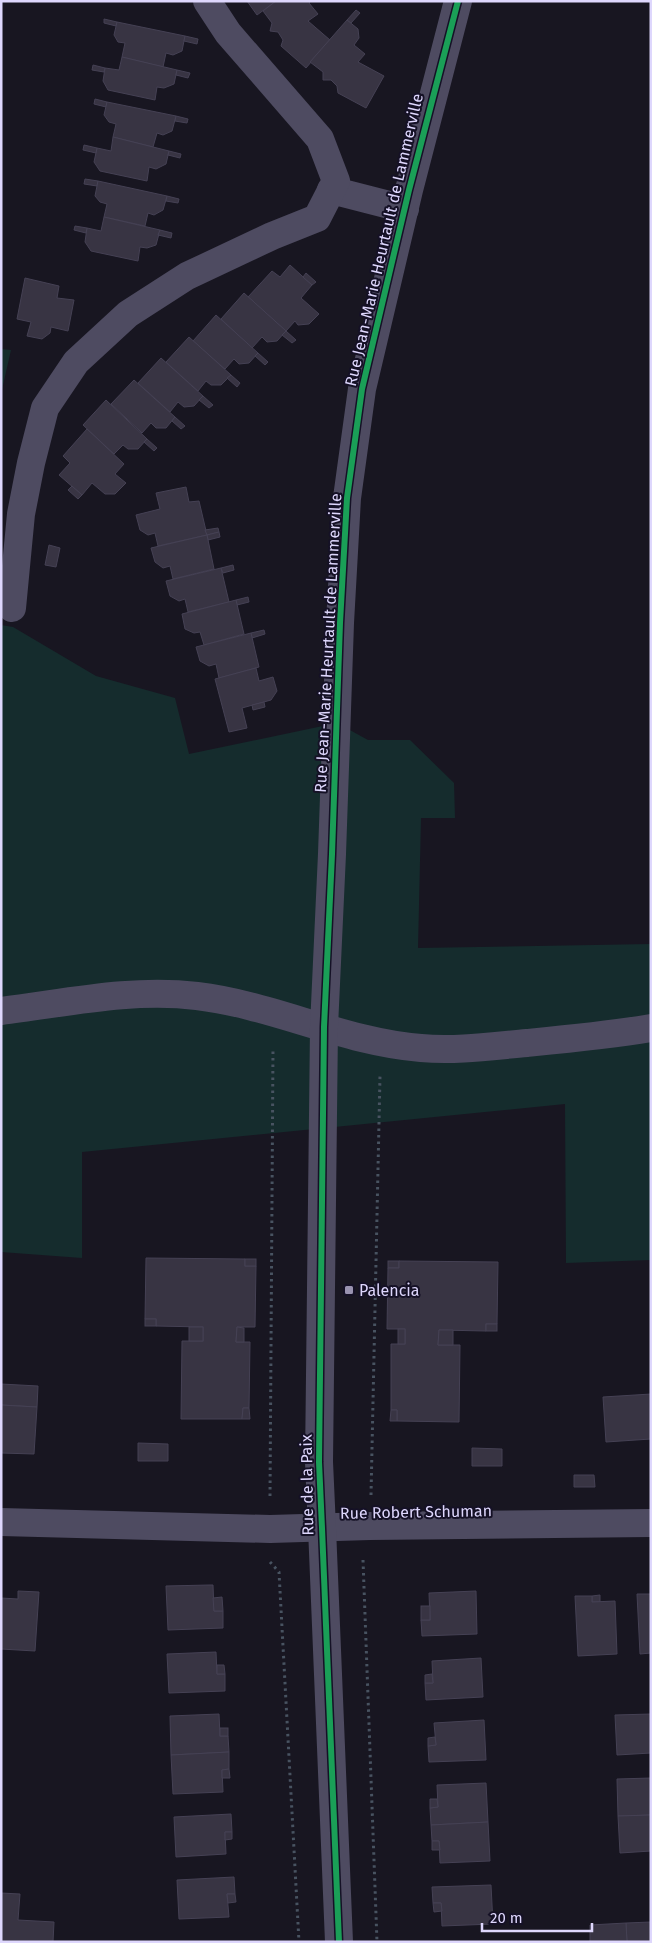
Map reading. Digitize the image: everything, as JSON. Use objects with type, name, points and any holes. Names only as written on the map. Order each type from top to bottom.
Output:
[{"type":"street","points":[[12,608],[21,514],[40,426],[45,408],[76,362],[128,314],[187,276],[272,236],[317,218],[336,181],[320,139],[228,33],[207,1]]},
{"type":"street","name":"Rue Jean-Marie Heurtault de Lammerville","points":[[324,1028],[340,623],[347,498],[362,389],[405,208],[458,1]]},
{"type":"street","points":[[331,190],[405,208]]},
{"type":"street","points":[[1,1011],[141,993],[198,996],[273,1012],[324,1028],[381,1042],[420,1048],[462,1049],[617,1034],[651,1028]]},
{"type":"street","name":"Rue de la Paix","points":[[324,1028],[319,1462],[339,1942]]},
{"type":"street","name":"Rue Robert Schuman","points":[[1,1522],[270,1529],[651,1523]]},
{"type":"path","points":[[273,1012],[269,1561],[279,1572],[299,1942]]},
{"type":"green space","points":[[1,349],[11,350],[1,394]]},
{"type":"green space","points":[[1,625],[13,627],[96,676],[175,698],[189,754],[337,723],[368,740],[410,740],[454,783],[455,818],[421,818],[418,948],[651,944],[651,1260],[566,1263],[565,1104],[82,1152],[82,1258],[1,1252]]},
{"type":"building","points":[[247,1],[276,1],[257,15]]},
{"type":"building","points":[[276,1],[311,1],[309,3],[318,14],[308,21],[330,40],[306,68],[281,46],[283,40],[278,32],[270,31],[272,23],[263,11]]},
{"type":"building","points":[[356,10],[360,13],[351,23],[347,20]]},
{"type":"building","points":[[104,19],[117,22],[116,26],[104,23]]},
{"type":"building","points":[[347,20],[358,29],[359,38],[354,45],[365,54],[358,62],[384,76],[366,108],[338,93],[337,86],[331,80],[323,80],[323,72],[310,62]]},
{"type":"building","points":[[117,22],[185,36],[182,51],[173,55],[166,53],[163,67],[122,57],[125,43],[118,42],[114,35]]},
{"type":"building","points":[[185,36],[198,39],[197,44],[184,41]]},
{"type":"building","points":[[122,57],[177,70],[174,84],[164,88],[157,87],[155,100],[108,90],[103,81],[105,68],[119,70]]},
{"type":"building","points":[[93,65],[105,68],[104,72],[92,70]]},
{"type":"building","points":[[177,70],[190,73],[188,78],[176,75]]},
{"type":"building","points":[[95,99],[107,102],[106,107],[94,104]]},
{"type":"building","points":[[107,102],[176,116],[172,131],[163,135],[157,133],[153,147],[113,137],[116,124],[109,122],[104,115]]},
{"type":"building","points":[[176,116],[188,119],[187,123],[175,121]]},
{"type":"building","points":[[113,137],[169,151],[166,164],[156,169],[149,167],[147,181],[100,171],[94,162],[97,148],[111,151]]},
{"type":"building","points":[[84,145],[97,148],[96,153],[83,150]]},
{"type":"building","points":[[169,151],[181,154],[180,158],[168,155]]},
{"type":"building","points":[[85,179],[98,181],[97,186],[84,184]]},
{"type":"building","points":[[98,181],[167,196],[163,210],[154,215],[148,213],[145,226],[104,217],[107,204],[100,202],[95,196]]},
{"type":"building","points":[[167,196],[179,199],[178,203],[166,201]]},
{"type":"building","points":[[104,217],[160,230],[156,245],[147,248],[140,247],[138,261],[91,251],[85,242],[87,228],[101,231]]},
{"type":"building","points":[[75,226],[87,228],[86,233],[74,230]]},
{"type":"building","points":[[160,230],[172,233],[171,238],[158,235]]},
{"type":"building","points":[[290,265],[312,285],[301,298],[319,314],[309,324],[298,325],[295,321],[286,331],[248,297],[272,271],[280,277]]},
{"type":"building","points":[[306,273],[316,282],[312,285],[303,277]]},
{"type":"building","points":[[25,278],[59,286],[57,298],[74,300],[68,331],[51,327],[50,333],[42,339],[27,336],[31,322],[17,319]]},
{"type":"building","points":[[244,293],[286,331],[277,341],[267,342],[262,337],[252,348],[221,319]]},
{"type":"building","points":[[216,315],[258,353],[249,363],[239,364],[234,359],[225,369],[193,341]]},
{"type":"building","points":[[286,331],[296,340],[292,343],[282,335]]},
{"type":"building","points":[[189,337],[231,375],[221,385],[211,385],[206,381],[198,391],[166,362]]},
{"type":"building","points":[[258,353],[268,362],[265,365],[255,356]]},
{"type":"building","points":[[161,358],[203,396],[194,406],[184,407],[178,402],[170,412],[138,383]]},
{"type":"building","points":[[231,375],[240,383],[237,387],[227,378]]},
{"type":"building","points":[[134,380],[175,417],[166,428],[156,428],[151,423],[142,433],[111,404]]},
{"type":"building","points":[[203,396],[213,405],[209,408],[199,400]]},
{"type":"building","points":[[106,400],[147,439],[138,449],[128,449],[123,445],[114,454],[83,425]]},
{"type":"building","points":[[175,417],[185,426],[181,429],[172,421]]},
{"type":"building","points":[[87,429],[124,464],[115,474],[126,483],[115,494],[105,494],[92,483],[82,495],[59,475],[70,463],[63,456]]},
{"type":"building","points":[[147,439],[157,448],[154,451],[144,442]]},
{"type":"building","points":[[72,486],[82,495],[78,499],[68,490]]},
{"type":"building","points":[[186,487],[189,502],[199,501],[207,535],[158,546],[155,533],[148,535],[140,530],[136,515],[160,509],[156,493]]},
{"type":"building","points":[[218,528],[219,532],[207,535],[205,530]]},
{"type":"building","points":[[219,532],[220,537],[208,540],[207,535]]},
{"type":"building","points":[[207,535],[214,569],[173,579],[170,566],[163,568],[155,562],[151,548]]},
{"type":"building","points":[[49,545],[60,548],[56,567],[45,565]]},
{"type":"building","points":[[233,565],[234,570],[223,573],[221,568]]},
{"type":"building","points":[[221,568],[229,602],[188,612],[185,599],[179,601],[170,596],[166,581]]},
{"type":"building","points":[[248,597],[249,602],[237,605],[236,600]]},
{"type":"building","points":[[236,600],[244,634],[204,645],[200,632],[194,633],[185,629],[182,614]]},
{"type":"building","points":[[264,630],[265,634],[252,638],[251,633]]},
{"type":"building","points":[[251,633],[259,667],[219,678],[216,664],[209,666],[200,661],[196,647]]},
{"type":"building","points":[[256,668],[259,681],[273,677],[277,691],[271,700],[242,708],[247,728],[229,732],[215,679]]},
{"type":"building","points":[[264,702],[265,707],[253,710],[252,705]]},
{"type":"building","points":[[146,1258],[245,1259],[245,1266],[256,1266],[255,1327],[237,1327],[236,1342],[250,1342],[249,1408],[243,1408],[242,1419],[181,1419],[182,1341],[203,1341],[203,1327],[156,1326],[156,1319],[145,1319]]},
{"type":"building","points":[[245,1259],[256,1259],[256,1266],[245,1266]]},
{"type":"building","points":[[388,1261],[399,1261],[399,1268],[388,1268]]},
{"type":"building","points":[[399,1261],[498,1262],[497,1324],[486,1324],[486,1331],[439,1330],[438,1345],[460,1345],[459,1422],[397,1421],[397,1410],[391,1410],[391,1344],[405,1344],[405,1329],[387,1329],[388,1268],[399,1268]]},
{"type":"building","points":[[145,1319],[156,1319],[156,1326],[145,1326]]},
{"type":"building","points":[[486,1324],[497,1324],[497,1331],[486,1331]]},
{"type":"building","points":[[189,1327],[203,1327],[203,1341],[189,1341]]},
{"type":"building","points":[[237,1327],[244,1328],[244,1342],[236,1342]]},
{"type":"building","points":[[398,1329],[405,1329],[405,1344],[398,1344]]},
{"type":"building","points":[[439,1330],[453,1330],[453,1345],[438,1345]]},
{"type":"building","points":[[1,1384],[38,1386],[37,1407],[1,1405]]},
{"type":"building","points":[[651,1394],[651,1439],[606,1442],[603,1397]]},
{"type":"building","points":[[1,1405],[37,1407],[34,1454],[1,1453]]},
{"type":"building","points":[[243,1408],[249,1408],[250,1419],[242,1419]]},
{"type":"building","points":[[391,1410],[397,1410],[397,1421],[390,1421]]},
{"type":"building","points":[[138,1443],[168,1444],[168,1461],[138,1461]]},
{"type":"building","points":[[472,1448],[502,1449],[502,1466],[472,1466]]},
{"type":"building","points":[[574,1475],[594,1475],[595,1487],[574,1487]]},
{"type":"building","points":[[213,1585],[214,1611],[223,1611],[223,1628],[168,1630],[166,1586]]},
{"type":"building","points":[[18,1591],[39,1592],[35,1651],[1,1649],[1,1598],[18,1599]]},
{"type":"building","points":[[476,1591],[477,1634],[422,1636],[421,1620],[430,1620],[429,1593]]},
{"type":"building","points":[[637,1594],[651,1594],[651,1653],[640,1654]]},
{"type":"building","points":[[600,1595],[600,1602],[592,1602],[592,1596]]},
{"type":"building","points":[[575,1596],[592,1596],[592,1602],[615,1601],[617,1654],[578,1656]]},
{"type":"building","points":[[222,1597],[223,1611],[214,1611],[213,1598]]},
{"type":"building","points":[[421,1606],[430,1606],[430,1620],[421,1620]]},
{"type":"building","points":[[216,1652],[217,1674],[225,1674],[225,1691],[169,1693],[167,1654]]},
{"type":"building","points":[[481,1658],[483,1697],[426,1700],[425,1683],[433,1683],[432,1661]]},
{"type":"building","points":[[217,1665],[224,1665],[225,1674],[217,1674]]},
{"type":"building","points":[[432,1674],[433,1683],[425,1683],[425,1675]]},
{"type":"building","points":[[219,1714],[220,1736],[228,1736],[229,1752],[171,1755],[170,1716]]},
{"type":"building","points":[[651,1714],[651,1753],[617,1755],[615,1715]]},
{"type":"building","points":[[484,1720],[486,1760],[429,1762],[428,1746],[436,1745],[434,1723]]},
{"type":"building","points":[[220,1728],[228,1728],[228,1736],[220,1736]]},
{"type":"building","points":[[435,1737],[436,1745],[428,1746],[428,1738]]},
{"type":"building","points":[[229,1752],[229,1769],[222,1770],[223,1792],[173,1794],[171,1755]]},
{"type":"building","points":[[229,1769],[230,1778],[222,1778],[222,1770]]},
{"type":"building","points":[[651,1778],[651,1815],[618,1816],[617,1779]]},
{"type":"building","points":[[486,1783],[488,1822],[431,1825],[430,1808],[438,1807],[437,1785]]},
{"type":"building","points":[[430,1799],[437,1799],[438,1807],[430,1808]]},
{"type":"building","points":[[231,1814],[232,1832],[225,1832],[226,1854],[176,1857],[174,1817]]},
{"type":"building","points":[[651,1815],[651,1851],[620,1853],[618,1816]]},
{"type":"building","points":[[488,1822],[490,1861],[440,1863],[439,1841],[432,1841],[431,1825]]},
{"type":"building","points":[[225,1832],[232,1832],[232,1839],[225,1840]]},
{"type":"building","points":[[432,1841],[439,1841],[440,1850],[432,1850]]},
{"type":"building","points":[[234,1877],[235,1894],[227,1894],[229,1917],[179,1919],[177,1880]]},
{"type":"building","points":[[491,1885],[493,1924],[442,1926],[441,1903],[433,1903],[432,1887]]},
{"type":"building","points":[[1,1893],[20,1894],[18,1920],[54,1922],[53,1942],[1,1942]]},
{"type":"building","points":[[227,1894],[235,1894],[236,1902],[228,1903]]},
{"type":"building","points":[[433,1903],[441,1903],[442,1911],[434,1912]]},
{"type":"building","points":[[651,1922],[651,1942],[627,1942],[626,1923]]},
{"type":"building","points":[[626,1923],[627,1942],[590,1942],[590,1925]]},
{"type":"cycle path","points":[[339,1942],[319,1462],[324,1027],[340,623],[347,498],[362,389],[409,190],[458,1]]},
{"type":"place","name":"Palencia","points":[[349,1290]]}]
